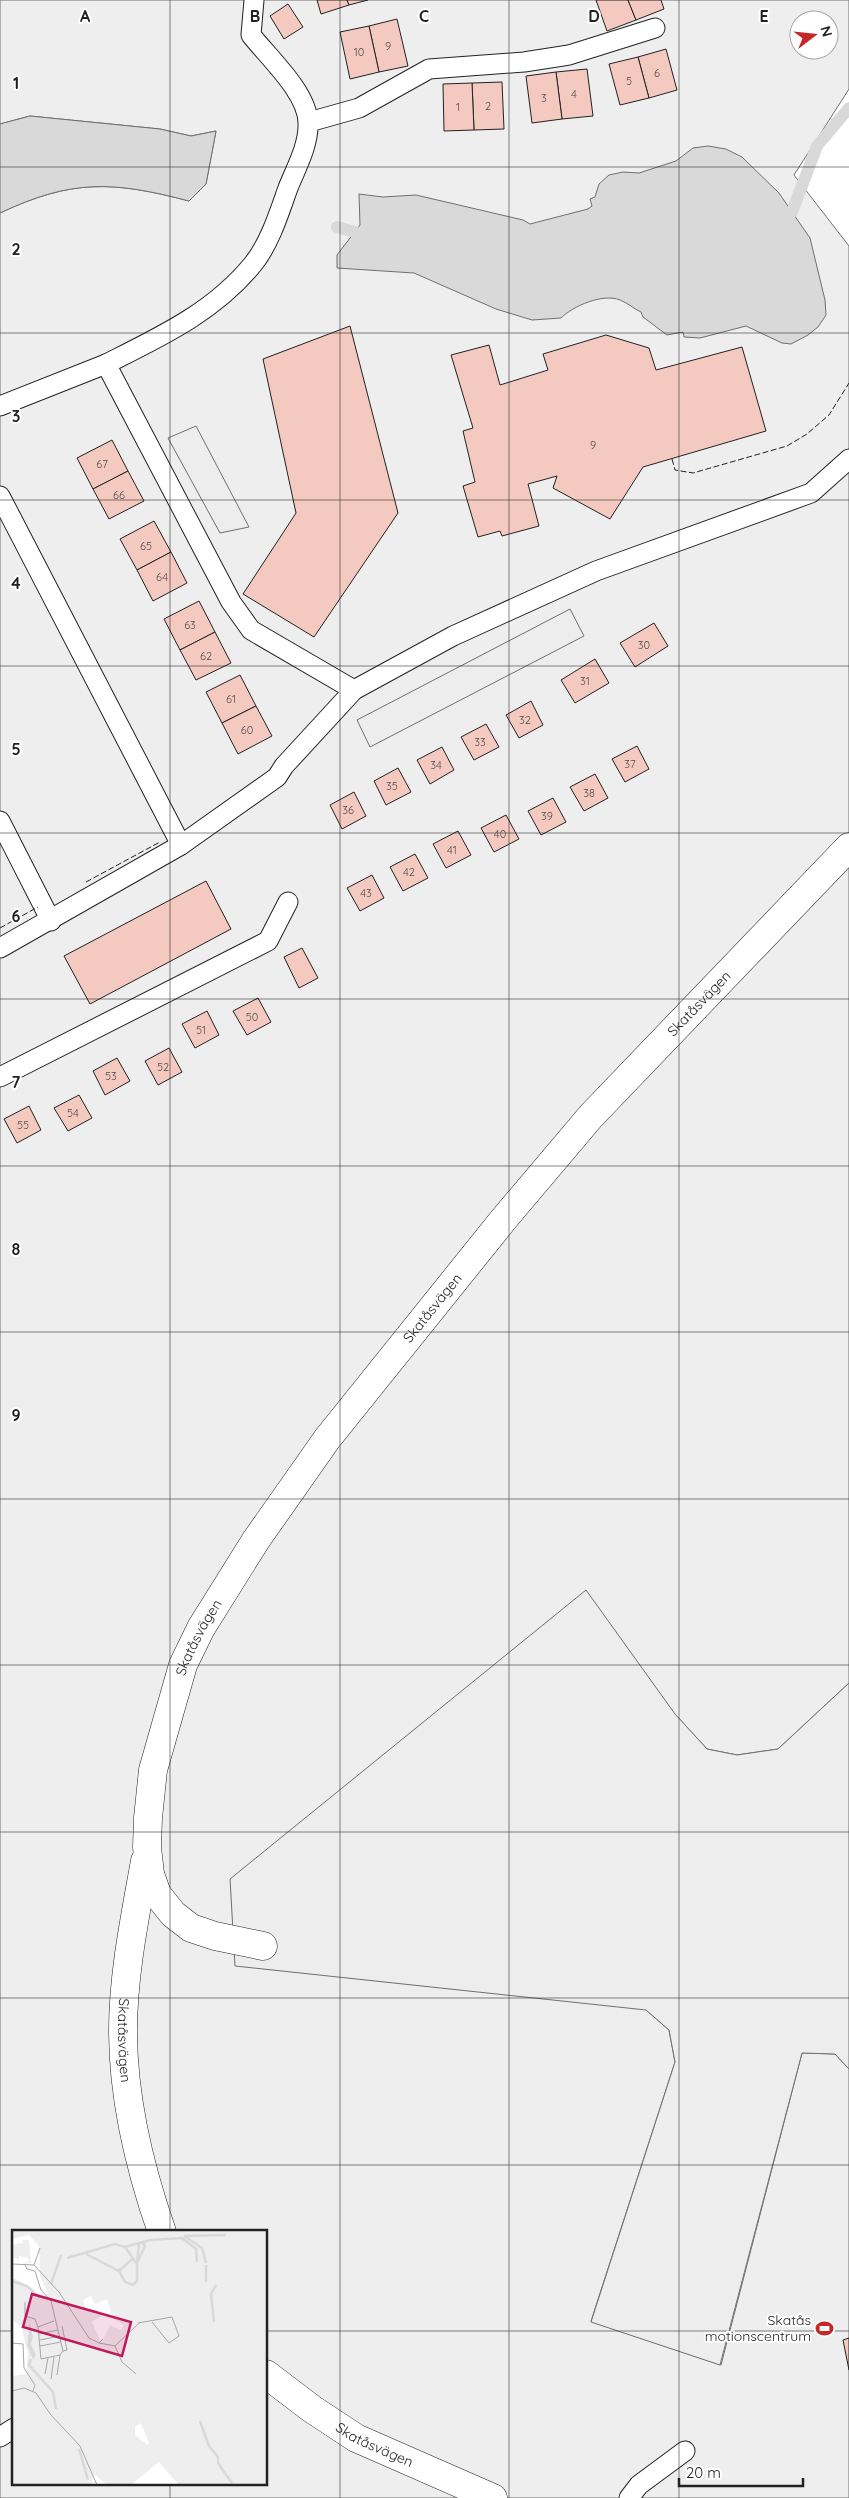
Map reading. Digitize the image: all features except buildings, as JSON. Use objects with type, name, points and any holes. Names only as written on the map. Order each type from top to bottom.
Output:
[{"type":"street","name":"Skatåsvägen","points":[[161,2230],[150,2198],[136,2142],[123,2031],[128,1962],[147,1847],[153,1770],[183,1665],[201,1628],[256,1540],[327,1439],[503,1220],[591,1116],[849,847]]},
{"type":"street","name":"Skatåsvägen","points":[[147,1847],[150,1874],[157,1894],[179,1918],[191,1928],[214,1936],[263,1946]]},
{"type":"street","name":"Skatåsvägen","points":[[268,2376],[312,2409],[356,2438],[494,2498]]},
{"type":"lane","points":[[0,406],[106,364],[188,322],[219,299],[254,263],[274,225],[304,149],[309,122],[298,90],[251,35],[254,0]]},
{"type":"lane","points":[[309,122],[359,108],[429,69],[524,62],[569,55],[655,28]]},
{"type":"lane","points":[[106,364],[230,602],[251,630],[354,690]]},
{"type":"lane","points":[[0,948],[181,845],[277,777],[284,766],[354,690],[453,636],[596,571],[811,493],[849,459]]},
{"type":"lane","points":[[0,496],[181,845]]},
{"type":"lane","points":[[0,821],[51,920]]},
{"type":"lane","points":[[0,1077],[268,942],[288,902]]},
{"type":"lane","points":[[0,2437],[12,2429]]},
{"type":"lane","points":[[629,2498],[639,2485],[686,2451]]},
{"type":"shaded area","points":[[0,0],[849,0],[849,89],[794,175],[849,246],[849,1683],[778,1749],[737,1755],[707,1749],[675,1714],[646,2010],[669,2030],[675,2062],[591,2321],[721,2365],[802,2053],[835,2054],[849,2069],[849,2498],[0,2498],[0,213],[49,194],[93,187],[138,190],[189,201],[206,184],[216,131],[191,136],[160,129],[30,116],[0,124]]},
{"type":"shaded area","points":[[30,116],[160,129],[191,136],[216,131],[206,184],[189,201],[138,190],[93,187],[49,194],[0,213],[0,124]]},
{"type":"shaded area","points":[[708,146],[726,149],[742,157],[779,193],[810,238],[825,300],[826,315],[818,327],[791,344],[782,343],[746,326],[700,338],[684,337],[683,332],[667,335],[643,317],[641,312],[623,301],[613,298],[597,299],[580,305],[561,318],[532,320],[496,309],[414,273],[337,268],[337,255],[360,225],[359,194],[383,197],[416,195],[523,220],[530,224],[588,209],[592,206],[590,199],[595,197],[599,184],[609,175],[623,172],[639,173],[676,161],[693,148]]},
{"type":"shaded area","points":[[196,426],[249,527],[220,533],[168,438]]},
{"type":"shaded area","points":[[570,609],[584,636],[370,747],[357,720]]},
{"type":"shaded area","points":[[586,1590],[675,1714],[707,1749],[737,1755],[778,1749],[849,1683],[849,2069],[835,2054],[802,2053],[720,2365],[591,2322],[675,2062],[669,2030],[646,2010],[235,1966],[230,1879]]},
{"type":"waterway","points":[[792,212],[817,146],[849,108]]},
{"type":"waterway","points":[[337,227],[355,232]]},
{"type":"fence","points":[[672,459],[675,470],[693,473],[787,446],[807,434],[829,415],[849,383]]},
{"type":"fence","points":[[86,882],[160,842]]},
{"type":"fence","points":[[0,928],[38,907]]},
{"type":"place","name":"Skatås motionscentrum","points":[[825,2328]]}]
